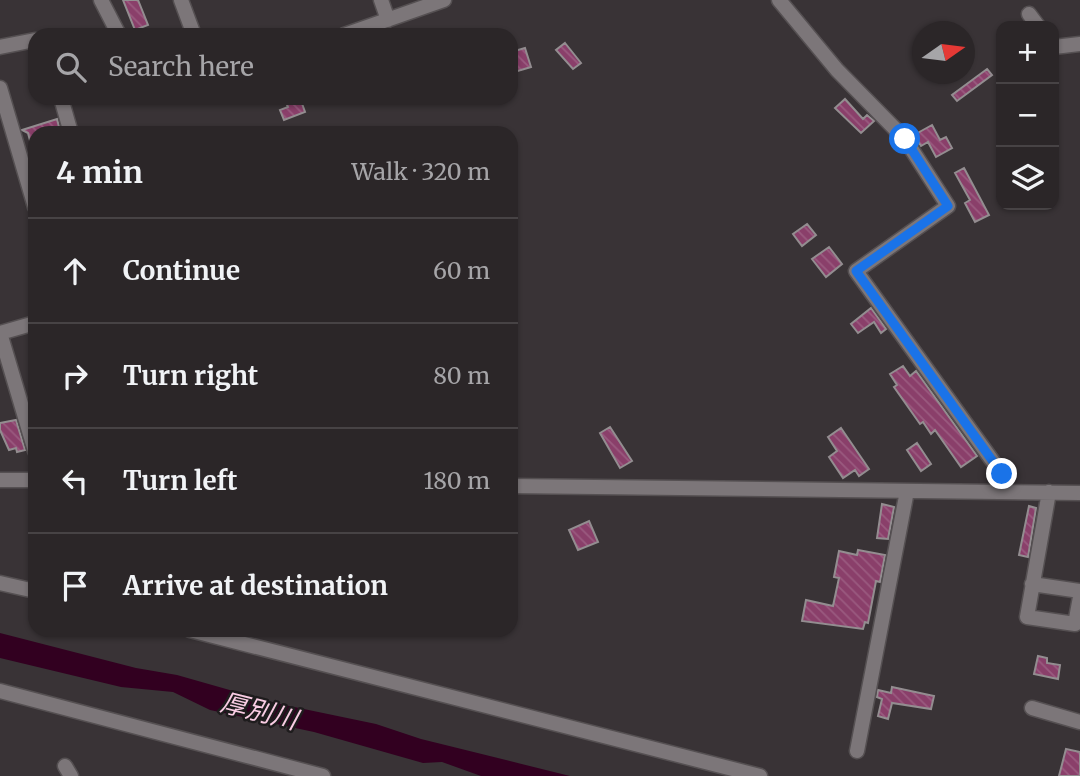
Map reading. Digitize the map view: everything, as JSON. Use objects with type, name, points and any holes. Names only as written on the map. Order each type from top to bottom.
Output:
[{"type":"street","points":[[101,0],[115,28]]},
{"type":"street","points":[[114,0],[125,28]]},
{"type":"street","points":[[181,0],[191,28]]},
{"type":"street","points":[[381,0],[388,20]]},
{"type":"street","points":[[365,28],[444,0]]},
{"type":"street","points":[[779,0],[837,70],[905,139],[948,206],[856,271],[1002,474],[1007,492]]},
{"type":"street","points":[[1029,13],[1035,21]]},
{"type":"street","points":[[0,46],[28,41]]},
{"type":"street","points":[[1059,46],[1080,44]]},
{"type":"street","points":[[0,88],[28,165]]},
{"type":"street","points":[[63,105],[69,126]]},
{"type":"street","points":[[28,325],[0,333],[28,427]]},
{"type":"street","points":[[0,480],[28,480]]},
{"type":"street","points":[[518,486],[1080,493]]},
{"type":"street","points":[[857,751],[907,491]]},
{"type":"street","points":[[1049,492],[1027,617],[1075,624],[1080,597]]},
{"type":"street","points":[[0,583],[28,589]]},
{"type":"street","points":[[1032,584],[1080,591]]},
{"type":"street","points":[[217,637],[760,776]]},
{"type":"street","points":[[0,691],[323,776]]},
{"type":"street","points":[[1032,708],[1080,722]]},
{"type":"water","name":"厚別川","points":[[0,633],[136,668],[177,675],[275,703],[376,724],[421,739],[570,776],[481,776],[442,762],[423,763],[314,732],[210,710],[173,692],[121,687],[0,658]]},
{"type":"building","points":[[123,0],[138,0],[148,25],[134,28]]},
{"type":"building","points":[[565,43],[581,63],[573,69],[556,50]]},
{"type":"building","points":[[525,48],[531,67],[518,71],[518,50]]},
{"type":"building","points":[[987,69],[992,75],[957,101],[952,95],[967,84],[975,84],[975,78]]},
{"type":"building","points":[[845,99],[863,119],[867,115],[874,121],[861,133],[835,108]]},
{"type":"building","points":[[287,105],[302,105],[305,112],[284,120],[280,110],[288,107]]},
{"type":"building","points":[[57,119],[59,126],[35,126]]},
{"type":"building","points":[[932,125],[940,140],[946,137],[952,148],[936,157],[928,142],[921,146],[914,135]]},
{"type":"building","points":[[964,168],[989,215],[975,222],[965,203],[970,200],[955,173]]},
{"type":"building","points":[[807,224],[816,235],[802,246],[793,234]]},
{"type":"building","points":[[829,247],[842,264],[826,277],[812,259]]},
{"type":"building","points":[[871,308],[886,329],[881,333],[874,322],[858,333],[851,324]]},
{"type":"building","points":[[903,366],[910,376],[916,371],[977,456],[961,467],[935,430],[931,434],[923,422],[920,424],[894,387],[897,385],[890,374]]},
{"type":"building","points":[[16,420],[25,450],[17,452],[16,448],[9,450],[0,430],[0,423]]},
{"type":"building","points":[[610,427],[632,461],[620,468],[600,433]]},
{"type":"building","points":[[841,428],[869,469],[859,476],[855,470],[843,478],[829,457],[837,451],[828,437]]},
{"type":"building","points":[[917,443],[931,464],[921,471],[907,450]]},
{"type":"building","points":[[882,504],[894,507],[888,539],[877,538]]},
{"type":"building","points":[[1029,506],[1036,508],[1028,557],[1019,555]]},
{"type":"building","points":[[589,521],[598,542],[578,550],[569,530]]},
{"type":"building","points":[[858,550],[885,555],[880,582],[876,581],[868,623],[865,622],[863,629],[802,621],[806,600],[833,606],[839,578],[834,577],[839,551],[857,555]]},
{"type":"building","points":[[1038,656],[1047,658],[1047,663],[1060,665],[1058,679],[1034,674]]},
{"type":"building","points":[[892,687],[934,696],[931,709],[892,703],[888,719],[878,716],[882,699],[877,697],[878,690],[891,693]]},
{"type":"building","points":[[1066,749],[1080,752],[1080,776],[1059,776]]},
{"type":"route","points":[[905,139],[948,206],[856,271],[1002,474]]}]
